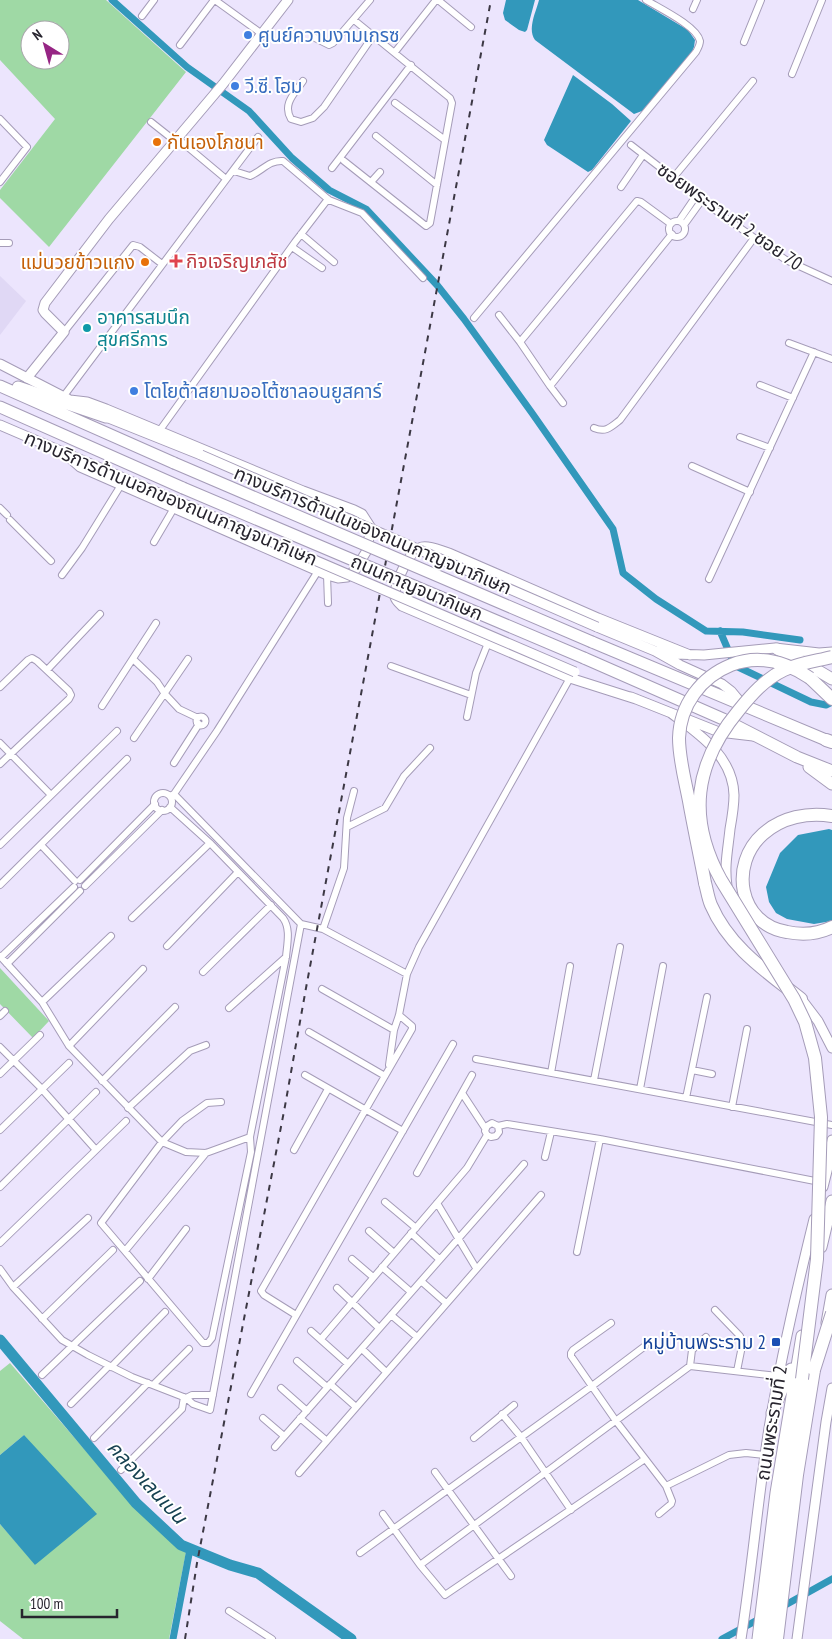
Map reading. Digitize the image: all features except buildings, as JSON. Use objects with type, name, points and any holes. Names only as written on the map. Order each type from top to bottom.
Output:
[{"type":"highway","points":[[0,380],[106,417]]},
{"type":"highway","name":"ถนนกาญจนาภิเษก","points":[[0,386],[174,463],[592,642],[724,698],[741,703],[829,739]]},
{"type":"highway","name":"ถนนกาญจนาภิเษก","points":[[0,406],[183,488],[723,719],[797,758],[832,772]]},
{"type":"highway","points":[[0,411],[19,416]]},
{"type":"highway","points":[[777,648],[832,679]]},
{"type":"highway","points":[[761,1636],[816,1279],[820,1102],[815,1058],[805,1022],[782,976],[713,865],[702,832],[700,795],[706,765],[714,746],[730,721],[754,693],[767,681],[784,670],[832,658]]},
{"type":"highway","points":[[801,999],[752,961],[728,934],[710,904],[680,755],[680,724],[690,700],[697,688],[706,679],[725,667],[744,662],[769,660],[784,663],[810,678],[828,696]]},
{"type":"highway","points":[[797,758],[832,784]]},
{"type":"highway","points":[[832,816],[804,815],[779,823],[763,834],[754,845],[743,872],[747,904],[755,916],[764,924],[774,930],[800,934],[832,928]]},
{"type":"highway","name":"ถนนพระรามที่ 2","points":[[761,1636],[762,1609],[781,1458],[813,1280],[832,1200]]},
{"type":"highway","name":"ถนนพระรามที่ 2","points":[[782,1639],[812,1407],[832,1295]]},
{"type":"highway","points":[[777,1639],[790,1528],[814,1370],[832,1313]]},
{"type":"highway","points":[[772,1413],[799,1351]]},
{"type":"main road","points":[[27,378],[64,332],[45,313],[43,310],[44,303],[110,219],[223,84],[288,0]]},
{"type":"main road","name":"ทางบริการด้านในของถนนกาญจนาภิเษก","points":[[0,364],[66,399],[106,417],[201,455],[655,651],[680,665],[722,684],[741,703]]},
{"type":"main road","points":[[63,452],[80,467],[121,485],[175,504],[323,573],[338,578],[346,577],[355,570],[366,552],[371,528],[362,514],[106,409],[87,402],[66,399]]},
{"type":"main road","name":"ทางบริการด้านนอกของถนนกาญจนาภิเษก","points":[[0,425],[175,504],[573,675],[719,732],[758,737]]},
{"type":"main road","points":[[573,675],[488,643],[402,606],[397,602],[395,596],[400,576],[414,552],[422,547],[429,546],[590,615],[690,655]]},
{"type":"main road","points":[[655,651],[690,655],[777,648],[819,653],[832,652]]},
{"type":"main road","points":[[671,713],[697,732],[712,746],[725,765],[731,779],[734,807],[726,859],[726,878],[730,898],[742,927],[818,1021],[832,1048]]},
{"type":"main road","points":[[828,1167],[832,1140]]},
{"type":"main road","name":"ถนนพระรามที่ 2","points":[[741,1639],[765,1455],[778,1376],[794,1300],[832,1151]]},
{"type":"main road","points":[[798,1639],[804,1582],[832,1388]]},
{"type":"street","points":[[142,16],[154,0]]},
{"type":"street","points":[[180,45],[214,0],[262,34]]},
{"type":"street","points":[[315,38],[331,45],[370,0]]},
{"type":"street","points":[[395,52],[437,0],[471,27]]},
{"type":"street","points":[[474,318],[700,45],[700,39],[694,30],[646,0]]},
{"type":"street","points":[[693,9],[697,0]]},
{"type":"street","points":[[744,42],[761,0]]},
{"type":"street","points":[[792,74],[822,0]]},
{"type":"street","points":[[344,161],[426,226],[430,223],[452,103],[450,98],[354,20]]},
{"type":"street","points":[[303,81],[289,101],[287,108],[291,118],[301,122],[313,118],[324,107],[373,36]]},
{"type":"street","points":[[332,168],[411,65]]},
{"type":"street","points":[[674,178],[753,82]]},
{"type":"street","points":[[395,103],[445,140]]},
{"type":"street","points":[[0,119],[27,147],[0,181]]},
{"type":"street","points":[[151,122],[176,139],[226,179]]},
{"type":"street","points":[[376,136],[437,185]]},
{"type":"street","points":[[66,399],[162,264],[258,137]]},
{"type":"street","name":"ซอยพระรามที่ 2 ซอย 70","points":[[631,145],[699,198],[786,260],[832,281]]},
{"type":"street","points":[[621,187],[643,155]]},
{"type":"street","points":[[234,170],[250,176],[268,164],[275,161],[283,161],[328,199],[362,213],[423,278]]},
{"type":"street","points":[[371,182],[380,172]]},
{"type":"street","points":[[682,223],[699,198]]},
{"type":"street","points":[[160,430],[328,199]]},
{"type":"street","points":[[520,342],[635,203],[641,202],[671,224]]},
{"type":"street","points":[[671,224],[675,221],[682,223],[685,229],[683,234],[679,236],[672,234]]},
{"type":"street","points":[[671,224],[672,234]]},
{"type":"street","points":[[301,234],[334,262]]},
{"type":"street","points":[[550,386],[672,234]]},
{"type":"street","points":[[594,428],[599,430],[609,429],[630,407],[754,238]]},
{"type":"street","points":[[0,243],[9,243]]},
{"type":"street","points":[[64,332],[133,245],[140,247],[162,264]]},
{"type":"street","points":[[292,247],[322,268]]},
{"type":"street","points":[[499,315],[562,403]]},
{"type":"street","points":[[789,343],[832,359]]},
{"type":"street","points":[[709,580],[814,352]]},
{"type":"street","points":[[760,385],[793,398]]},
{"type":"street","points":[[740,437],[770,448]]},
{"type":"street","points":[[692,466],[750,492]]},
{"type":"street","points":[[62,575],[93,532],[121,485]]},
{"type":"street","points":[[154,542],[175,504]]},
{"type":"street","points":[[0,508],[51,561]]},
{"type":"street","points":[[323,573],[328,603]]},
{"type":"street","points":[[7,964],[162,810],[170,807],[172,795],[323,573]]},
{"type":"street","points":[[47,670],[100,614]]},
{"type":"street","points":[[102,706],[156,623]]},
{"type":"street","points":[[467,717],[476,673],[488,643]]},
{"type":"street","points":[[0,687],[32,658],[38,661],[71,695],[0,764]]},
{"type":"street","points":[[134,738],[188,659]]},
{"type":"street","points":[[133,660],[157,682],[165,694],[184,712],[217,731]]},
{"type":"street","points":[[391,666],[471,695]]},
{"type":"street","points":[[386,1074],[407,974],[419,947],[573,675]]},
{"type":"street","points":[[174,763],[201,722]]},
{"type":"street","points":[[0,845],[117,731]]},
{"type":"street","points":[[0,743],[51,796]]},
{"type":"street","points":[[347,827],[385,808],[404,776],[430,748]]},
{"type":"street","points":[[0,885],[128,759]]},
{"type":"street","points":[[323,929],[344,868],[348,810],[354,791]]},
{"type":"street","points":[[250,1137],[206,1153],[186,1152],[162,1142],[69,1046],[42,1002],[0,957],[154,804],[156,797],[163,793],[172,795],[301,924],[323,929],[407,974]]},
{"type":"street","points":[[154,804],[162,810]]},
{"type":"street","points":[[170,807],[210,843],[283,918],[287,924],[288,932],[286,957],[250,1137],[251,1152],[212,1338],[208,1343],[203,1343],[100,1223],[162,1142],[182,1121],[207,1103],[221,1102]]},
{"type":"street","points":[[132,918],[210,843]]},
{"type":"street","points":[[41,845],[76,883]]},
{"type":"street","points":[[167,946],[238,872]]},
{"type":"street","points":[[76,883],[83,881],[82,888]]},
{"type":"street","points":[[76,883],[75,890],[82,888]]},
{"type":"street","points":[[203,972],[270,905]]},
{"type":"street","points":[[0,1269],[13,1287],[62,1340],[110,1366],[210,1410],[301,924]]},
{"type":"street","points":[[42,1002],[110,936]]},
{"type":"street","points":[[594,1080],[620,947]]},
{"type":"street","points":[[229,1008],[286,957]]},
{"type":"street","points":[[551,1073],[570,966]]},
{"type":"street","points":[[640,1089],[663,966]]},
{"type":"street","points":[[69,1046],[143,970]]},
{"type":"street","points":[[322,990],[394,1030]]},
{"type":"street","points":[[686,1098],[706,997]]},
{"type":"street","points":[[102,1081],[175,1007]]},
{"type":"street","points":[[296,1315],[264,1295],[261,1291],[412,1029],[412,1026],[399,1015]]},
{"type":"street","points":[[732,1107],[747,1029]]},
{"type":"street","points":[[309,1032],[386,1074]]},
{"type":"street","points":[[0,1074],[40,1035]]},
{"type":"street","points":[[251,1394],[453,1044]]},
{"type":"street","points":[[128,1108],[190,1051],[206,1045]]},
{"type":"street","points":[[0,1047],[96,1150]]},
{"type":"street","points":[[476,1059],[832,1125]]},
{"type":"street","points":[[0,1130],[68,1063]]},
{"type":"street","points":[[692,1070],[712,1074]]},
{"type":"street","points":[[305,1075],[403,1131]]},
{"type":"street","points":[[417,1173],[472,1075]]},
{"type":"street","points":[[294,1150],[328,1089]]},
{"type":"street","points":[[0,1187],[96,1092]]},
{"type":"street","points":[[462,1093],[491,1137],[496,1136],[499,1132],[498,1126]]},
{"type":"street","points":[[0,1242],[126,1121]]},
{"type":"street","points":[[321,1338],[438,1203],[470,1163],[489,1124],[492,1123],[498,1126],[507,1124],[600,1140],[824,1183]]},
{"type":"street","points":[[545,1157],[551,1132]]},
{"type":"street","points":[[577,1252],[600,1140]]},
{"type":"street","points":[[125,1251],[206,1153]]},
{"type":"street","points":[[275,1447],[524,1164]]},
{"type":"street","points":[[299,1473],[541,1195]]},
{"type":"street","points":[[385,1202],[439,1260]]},
{"type":"street","points":[[438,1203],[476,1268]]},
{"type":"street","points":[[13,1287],[88,1218]]},
{"type":"street","points":[[148,1279],[186,1229]]},
{"type":"street","points":[[369,1231],[394,1253]]},
{"type":"street","points":[[42,1319],[113,1250]]},
{"type":"street","points":[[352,1259],[373,1277]]},
{"type":"street","points":[[382,1267],[410,1292]]},
{"type":"street","points":[[42,1374],[140,1281]]},
{"type":"street","points":[[421,1281],[446,1303]]},
{"type":"street","points":[[337,1288],[379,1328]]},
{"type":"street","points":[[715,1310],[740,1336],[742,1346],[737,1371]]},
{"type":"street","points":[[71,1404],[164,1312]]},
{"type":"street","points":[[391,1315],[417,1336]]},
{"type":"street","points":[[611,1323],[571,1353],[571,1356],[666,1486],[672,1501],[659,1514]]},
{"type":"street","points":[[311,1331],[348,1364]]},
{"type":"street","points":[[690,1366],[692,1350],[706,1337]]},
{"type":"street","points":[[360,1553],[645,1346]]},
{"type":"street","points":[[94,1438],[189,1348]]},
{"type":"street","points":[[362,1349],[386,1372]]},
{"type":"street","points":[[297,1361],[356,1406]]},
{"type":"street","points":[[420,1565],[690,1366],[778,1376]]},
{"type":"street","points":[[281,1388],[307,1411]]},
{"type":"street","points":[[185,1398],[192,1395],[213,1395]]},
{"type":"street","points":[[121,1470],[182,1409],[185,1398]]},
{"type":"street","points":[[474,1438],[514,1404]]},
{"type":"street","points":[[502,1414],[521,1437],[571,1510]]},
{"type":"street","points":[[263,1418],[284,1436]]},
{"type":"street","points":[[300,1418],[327,1441]]},
{"type":"street","points":[[666,1486],[729,1455],[746,1453],[765,1455]]},
{"type":"street","points":[[383,1514],[420,1565],[445,1595],[645,1459]]},
{"type":"street","points":[[436,1472],[511,1576]]},
{"type":"street","points":[[229,1611],[272,1639]]},
{"type":"shaded area","points":[[0,276],[26,301],[0,335]]},
{"type":"green space","points":[[0,0],[106,0],[186,72],[49,247],[0,198],[0,190],[55,119],[0,60]]},
{"type":"green space","points":[[0,968],[49,1021],[33,1038],[0,1004]]},
{"type":"green space","points":[[10,1363],[116,1486],[149,1521],[186,1552],[169,1639],[23,1639],[0,1621],[0,1524],[36,1565],[24,1435],[0,1455],[0,1371]]},
{"type":"water","points":[[506,0],[535,0],[525,32],[505,20],[503,13]]},
{"type":"water","points":[[539,0],[638,0],[688,30],[695,40],[694,47],[690,56],[642,111],[634,114],[535,40],[532,26]]},
{"type":"water","points":[[573,75],[612,104],[631,121],[592,170],[588,172],[547,145],[544,140]]},
{"type":"water","points":[[832,830],[832,921],[814,924],[787,919],[776,913],[769,902],[766,887],[780,853],[798,835]]},
{"type":"water","points":[[24,1435],[97,1514],[35,1565],[0,1524],[0,1455]]},
{"type":"waterway","points":[[112,0],[187,67],[249,111],[292,158],[329,190],[366,209],[437,285],[532,413],[613,529],[623,573],[656,599],[706,631],[743,632],[800,640]]},
{"type":"waterway","points":[[720,631],[732,659],[738,667],[811,702],[826,705],[832,702]]},
{"type":"waterway","name":"คลองเลนเปน","points":[[0,1340],[136,1503],[181,1545],[230,1565],[258,1573],[351,1639]]},
{"type":"waterway","points":[[173,1639],[190,1549]]},
{"type":"waterway","points":[[780,1608],[832,1579]]},
{"type":"waterway","points":[[722,1639],[761,1618]]},
{"type":"railway","points":[[185,1639],[197,1563],[285,1106],[491,0]]},
{"type":"place","name":"ศูนย์ความงามเกรซ","points":[[248,35]]},
{"type":"place","name":"วี.ซี. โฮม","points":[[235,86]]},
{"type":"place","name":"กันเองโภชนา","points":[[157,142]]},
{"type":"place","name":"กิจเจริญเภสัช","points":[[176,261]]},
{"type":"place","name":"แม่นวยข้าวแกง","points":[[145,262]]},
{"type":"place","name":"อาคารสมนึก สุขศรีการ","points":[[87,328]]},
{"type":"place","name":"โตโยต้าสยามออโต้ซาลอนยูสคาร์","points":[[134,391]]},
{"type":"place","name":"หมู่บ้านพระราม 2","points":[[776,1342]]}]
